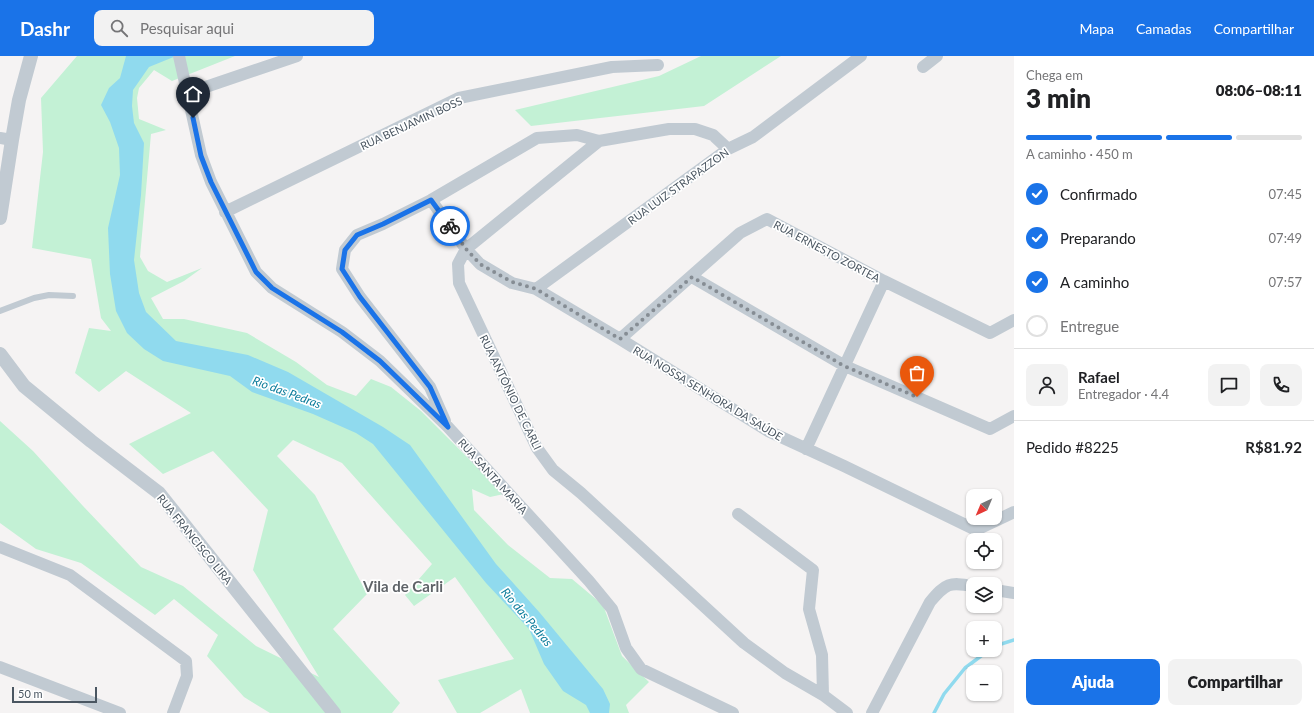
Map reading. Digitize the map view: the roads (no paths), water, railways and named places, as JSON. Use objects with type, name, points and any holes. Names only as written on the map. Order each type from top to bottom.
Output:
[{"type":"street","points":[[0,218],[6,139],[31,56]]},
{"type":"street","points":[[188,92],[297,56]]},
{"type":"street","name":"RUA LUIZ STRAPAZZON","points":[[536,289],[728,149],[753,137],[861,56]]},
{"type":"street","points":[[923,67],[937,56]]},
{"type":"street","name":"RUA SANTA MARIA","points":[[180,59],[201,156],[225,212],[256,272],[272,288],[342,332],[380,361],[448,427],[589,581],[612,609],[626,648],[641,669],[733,713]]},
{"type":"street","name":"RUA BENJAMIN BOSS","points":[[225,212],[460,98],[612,67],[658,65]]},
{"type":"street","points":[[448,427],[430,387],[360,297],[342,269],[345,250],[357,235],[431,200],[537,138],[577,135],[599,141],[669,129],[695,129],[713,135],[728,149]]},
{"type":"street","name":"RUA ANTÔNIO DE CARLI","points":[[599,141],[466,249],[458,264],[459,283],[536,448],[553,470],[581,493],[744,643],[785,673],[823,695],[847,713]]},
{"type":"street","name":"RUA NOSSA SENHORA DA SAÚDE","points":[[431,200],[466,249],[480,264],[512,282],[536,289],[620,339],[768,431],[976,530],[1014,512]]},
{"type":"street","name":"RUA ERNESTO ZORTEA","points":[[620,339],[740,233],[767,219],[884,281],[990,334],[1014,320]]},
{"type":"street","points":[[692,277],[844,366],[990,429],[1014,416]]},
{"type":"street","points":[[806,449],[884,281]]},
{"type":"street","name":"RUA FRANCISCO LIRA","points":[[0,354],[24,386],[91,441],[159,493],[334,713]]},
{"type":"street","points":[[738,514],[813,570],[809,609],[822,655],[823,695]]},
{"type":"street","points":[[0,548],[70,576],[186,661],[187,676],[173,713]]},
{"type":"street","points":[[872,713],[934,598],[941,589],[955,583],[966,585]]},
{"type":"street","points":[[1002,591],[1014,593]]},
{"type":"street","points":[[0,667],[120,713]]},
{"type":"lane","points":[[0,311],[34,298],[49,295],[73,296]]},
{"type":"water","name":"Rio das Pedras","points":[[126,56],[176,56],[149,67],[133,90],[132,106],[134,123],[144,143],[141,195],[134,260],[139,293],[146,312],[176,341],[248,355],[288,372],[383,427],[410,445],[496,564],[540,613],[603,689],[610,704],[609,713],[590,713],[586,705],[563,691],[544,664],[529,629],[486,583],[373,444],[356,433],[313,414],[252,392],[230,376],[163,361],[144,349],[127,333],[116,311],[110,274],[108,228],[120,175],[119,148],[110,122],[101,105],[109,88],[120,78]]},
{"type":"waterway","points":[[1002,644],[1014,640]]},
{"type":"waterway","points":[[934,713],[944,694],[965,668],[980,657]]},
{"type":"district","name":"Vila de Carli","points":[[403,586]]}]
